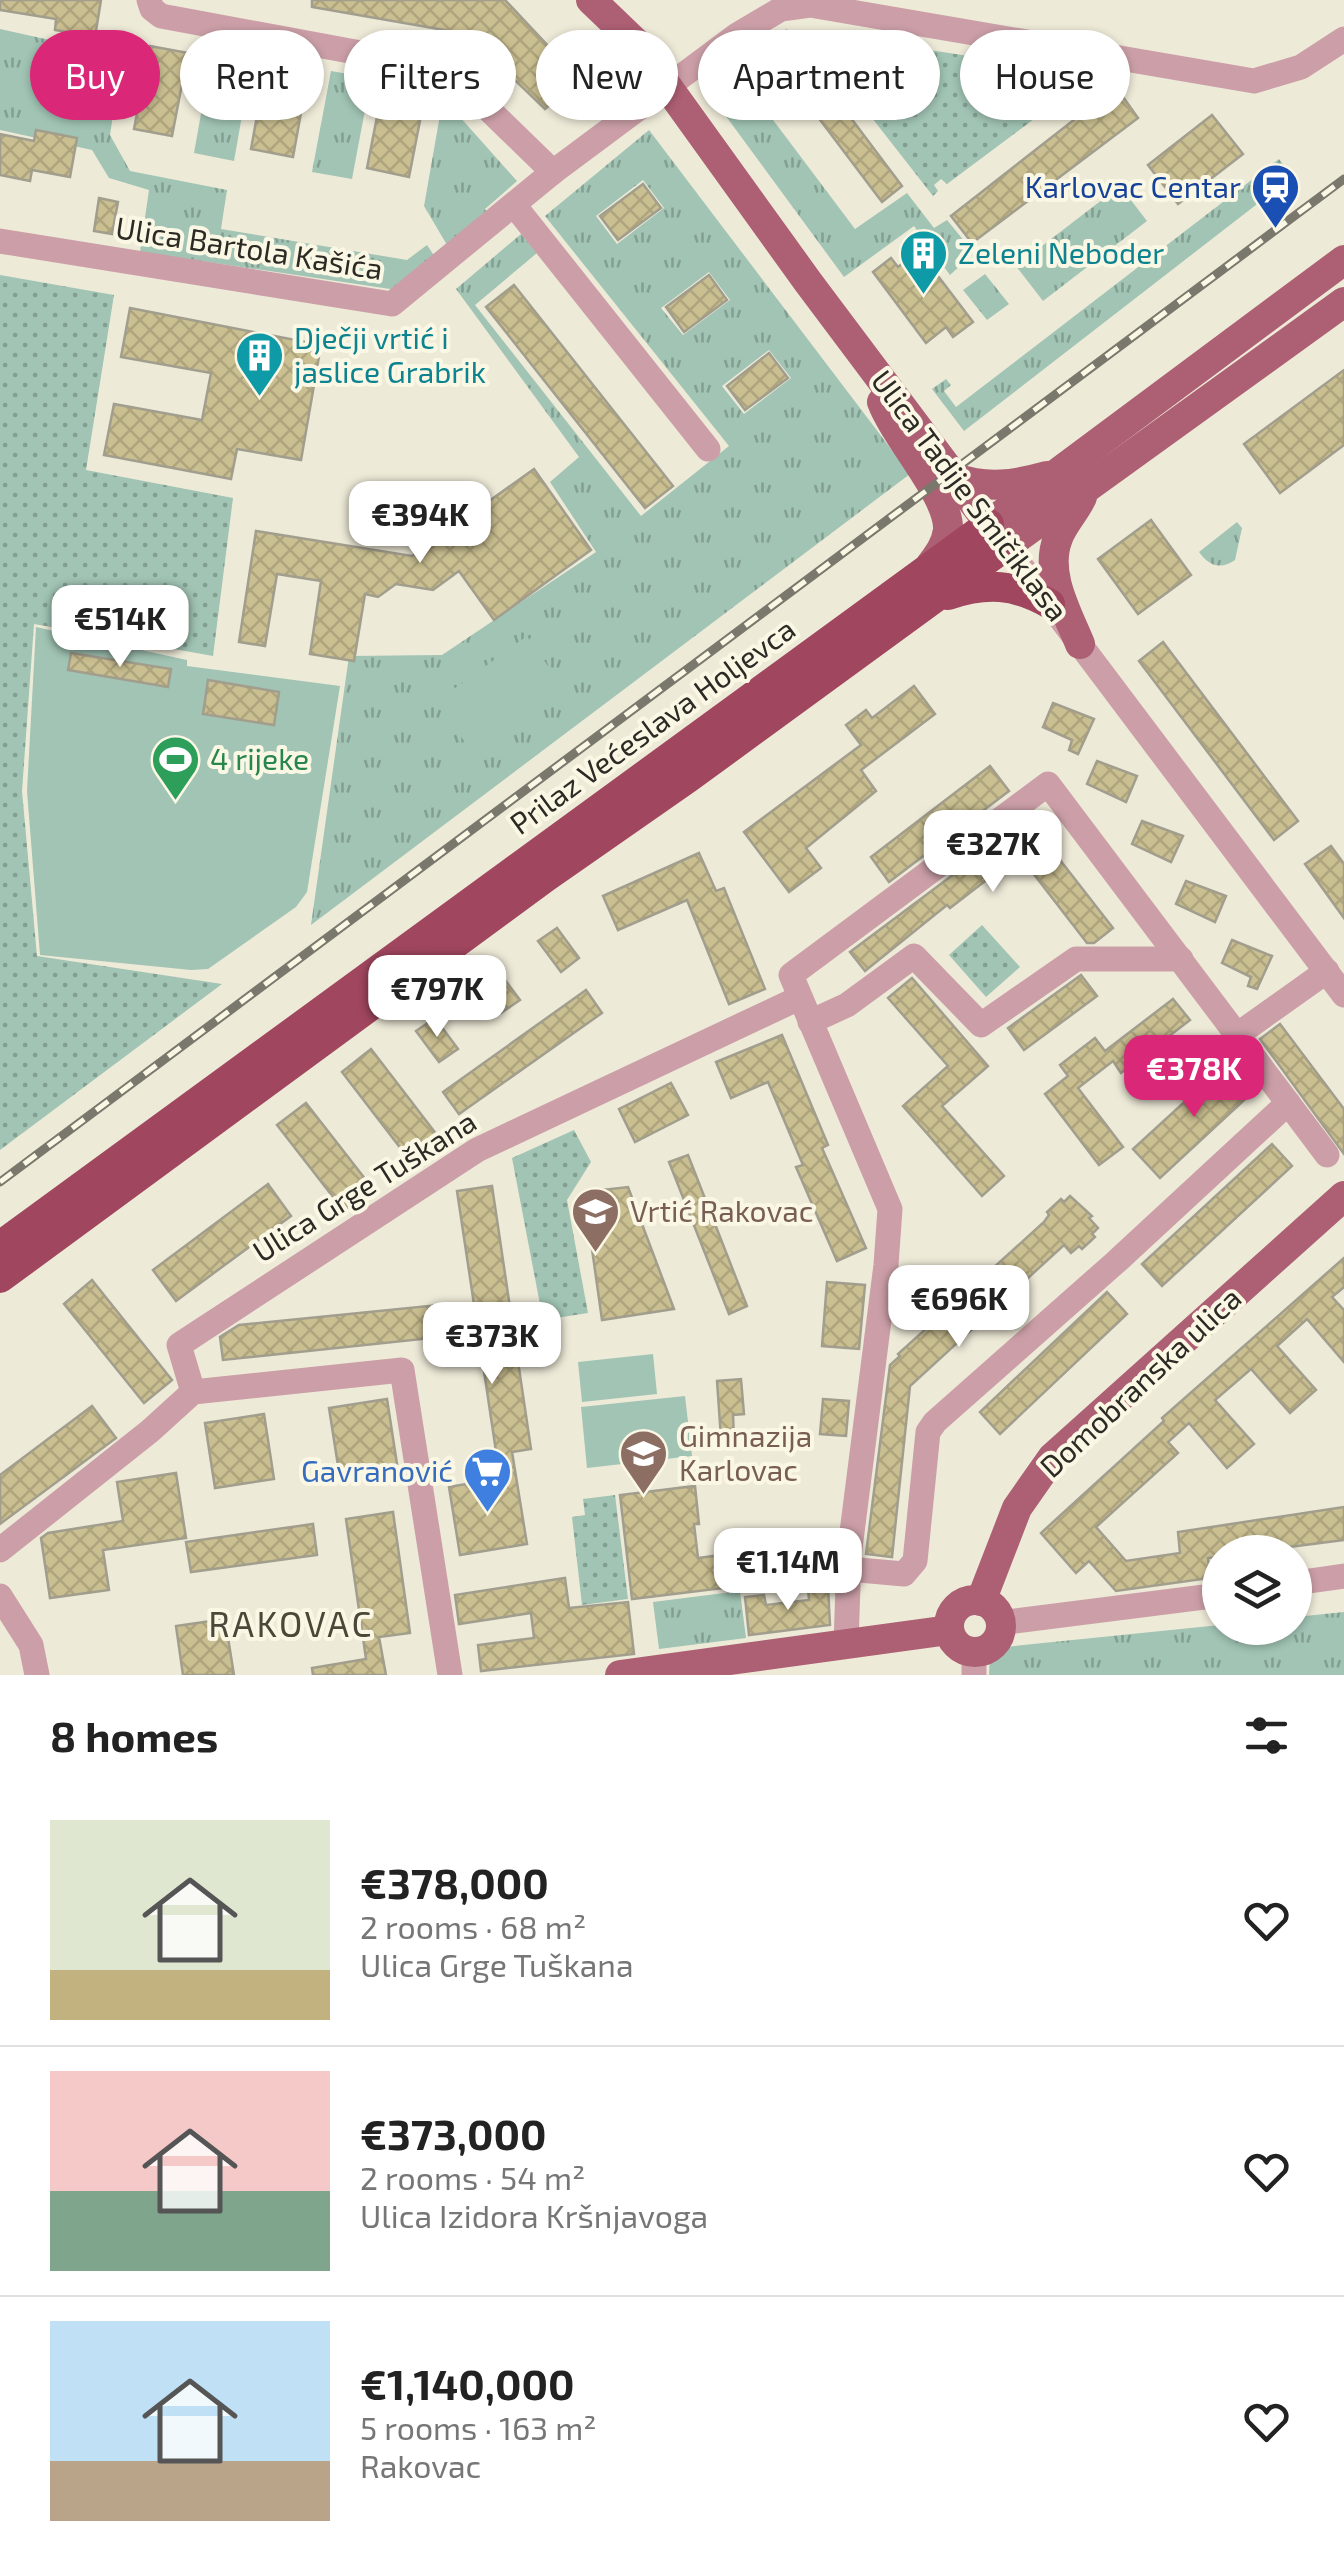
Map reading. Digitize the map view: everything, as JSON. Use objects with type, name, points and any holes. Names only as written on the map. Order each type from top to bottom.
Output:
[{"type":"highway","name":"Prilaz Većeslava Holjevca","points":[[0,1246],[930,566],[998,535]]},
{"type":"highway","name":"Prilaz Većeslava Holjevca","points":[[0,1278],[931,600],[998,535]]},
{"type":"highway","points":[[931,600],[976,587],[1001,585],[1050,604]]},
{"type":"main road","name":"Ulica Tadije Smičiklasa","points":[[591,0],[622,30]]},
{"type":"main road","points":[[615,0],[630,30]]},
{"type":"main road","name":"Ulica Tadije Smičiklasa","points":[[678,101],[998,535]]},
{"type":"main road","name":"Prilaz Većeslava Holjevca","points":[[998,535],[1059,472],[1344,260]]},
{"type":"main road","name":"Prilaz Većeslava Holjevca","points":[[998,535],[1088,486],[1344,302]]},
{"type":"main road","points":[[868,362],[895,431],[946,510],[946,540],[930,566]]},
{"type":"main road","points":[[955,478],[999,486],[1059,472]]},
{"type":"main road","points":[[1080,644],[1060,594],[1054,562],[1058,536],[1088,486]]},
{"type":"main road","name":"Domobranska ulica","points":[[991,1612],[1017,1508],[1052,1458],[1344,1196]]},
{"type":"main road","points":[[973,1600],[991,1612],[995,1642],[974,1664],[949,1630],[949,1622],[958,1607],[973,1600]]},
{"type":"main road","points":[[620,1675],[949,1630]]},
{"type":"street","points":[[149,0],[161,16],[447,69],[553,172]]},
{"type":"street","name":"Ulica Bartola Kašića","points":[[678,78],[781,9],[810,5],[1254,81],[1301,67],[1344,38]]},
{"type":"street","name":"Ulica Bartola Kašića","points":[[0,241],[392,304],[622,120]]},
{"type":"street","points":[[514,205],[708,449]]},
{"type":"street","name":"Ulica Tadije Smičiklasa","points":[[998,535],[1344,994]]},
{"type":"street","points":[[846,1644],[848,1569],[890,1209],[791,976],[1048,784],[1327,1155]]},
{"type":"street","points":[[810,1022],[848,1005],[914,956],[981,1025],[1076,959],[1182,959]]},
{"type":"street","points":[[1237,1035],[1327,971]]},
{"type":"street","name":"Ulica Grge Tuškana","points":[[193,1392],[179,1345],[477,1150],[799,998]]},
{"type":"street","points":[[848,1569],[904,1574],[915,1562],[928,1432],[935,1422],[1288,1104]]},
{"type":"street","points":[[0,1550],[193,1392],[402,1370],[450,1675]]},
{"type":"street","points":[[1312,1581],[1344,1576]]},
{"type":"street","points":[[991,1612],[1202,1595]]},
{"type":"street","points":[[0,1596],[31,1645],[37,1675]]},
{"type":"green space","points":[[0,29],[30,36],[30,120],[112,120],[110,135],[130,171],[227,190],[221,229],[407,260],[427,245],[437,260],[397,290],[140,252],[149,190],[109,178],[92,150],[0,130]]},
{"type":"green space","points":[[940,52],[960,55],[960,120],[1033,120],[947,184],[941,179],[934,185],[938,191],[933,196],[874,120],[940,120]]},
{"type":"green space","points":[[331,71],[344,73],[344,120],[363,120],[352,179],[312,172]]},
{"type":"green space","points":[[200,120],[241,120],[234,161],[194,153]]},
{"type":"green space","points":[[439,120],[463,120],[517,181],[485,209],[489,215],[450,250],[424,206]]},
{"type":"green space","points":[[729,120],[773,120],[855,229],[907,193],[934,228],[947,220],[974,253],[950,275],[914,226],[844,277]]},
{"type":"green space","points":[[649,130],[910,474],[311,925],[349,656],[442,655],[596,552],[550,482],[579,457],[456,289],[521,234],[537,253],[475,305],[641,516],[729,446],[545,216]],"holes":[[[643,180],[664,208],[617,244],[596,216]],[[709,272],[730,300],[683,335],[661,308]],[[769,350],[791,378],[744,414],[722,386]]]},
{"type":"green space","points":[[1279,159],[1292,177],[964,431],[932,389],[946,379],[951,385],[944,391],[956,407]]},
{"type":"green space","points":[[1120,186],[1147,221],[1043,301],[1016,266]]},
{"type":"green space","points":[[985,274],[1009,304],[987,320],[963,290]]},
{"type":"green space","points":[[0,275],[114,295],[86,470],[233,498],[213,656],[34,624],[22,791],[37,956],[222,984],[0,1150]]},
{"type":"green space","points":[[1237,522],[1242,528],[1235,560],[1220,566],[1207,561],[1199,552]]},
{"type":"green space","name":"4 rijeke","points":[[36,627],[187,660],[187,666],[340,686],[307,892],[296,907],[208,969],[40,955],[27,791]]},
{"type":"green space","points":[[527,636],[560,683],[470,749],[436,702]]},
{"type":"green space","points":[[982,925],[1020,967],[986,997],[949,955]]},
{"type":"green space","points":[[574,1130],[591,1162],[567,1200],[588,1313],[543,1320],[512,1158]]},
{"type":"green space","points":[[653,1354],[657,1394],[582,1402],[578,1362]]},
{"type":"green space","points":[[685,1396],[692,1456],[587,1468],[581,1407]]},
{"type":"green space","points":[[615,1495],[628,1599],[582,1605],[572,1517],[585,1515],[583,1499]]},
{"type":"green space","points":[[740,1591],[746,1638],[659,1649],[653,1602]]},
{"type":"green space","points":[[1344,1612],[1344,1675],[989,1675],[990,1655],[1005,1647],[1202,1627],[1202,1645],[1312,1645],[1312,1615]]},
{"type":"building","points":[[0,0],[101,0],[96,30],[55,30],[56,19],[0,10]]},
{"type":"building","points":[[312,0],[505,0],[536,33],[536,100],[516,81],[516,30],[444,30],[312,7]]},
{"type":"building","points":[[160,48],[180,52],[180,94],[172,136],[134,129],[136,120],[160,120]]},
{"type":"building","points":[[1130,107],[1138,118],[972,243],[951,216],[1074,120],[1130,120]]},
{"type":"building","points":[[1212,115],[1243,154],[1178,204],[1148,165]]},
{"type":"building","points":[[256,120],[300,120],[293,157],[251,149]]},
{"type":"building","points":[[376,120],[420,120],[409,177],[367,168]]},
{"type":"building","points":[[820,120],[852,120],[902,186],[882,202]]},
{"type":"building","points":[[36,130],[77,138],[70,177],[32,170],[30,181],[0,175],[0,134],[34,141]]},
{"type":"building","points":[[643,184],[661,208],[618,240],[600,216]]},
{"type":"building","points":[[99,198],[118,202],[112,234],[94,231]]},
{"type":"building","name":"Zeleni Neboder","points":[[919,251],[973,322],[953,337],[946,327],[926,343],[873,272],[891,258],[898,267]]},
{"type":"building","points":[[709,275],[727,300],[684,332],[666,307]]},
{"type":"building","points":[[514,285],[673,486],[645,508],[486,307]]},
{"type":"building","name":"Dječji vrtić i jaslice Grabrik","points":[[130,308],[321,345],[301,460],[237,449],[231,479],[104,455],[114,404],[202,420],[211,373],[121,357]]},
{"type":"building","points":[[769,353],[788,378],[745,410],[727,386]]},
{"type":"building","points":[[1344,370],[1344,445],[1280,493],[1244,444]]},
{"type":"building","points":[[534,469],[591,550],[494,620],[459,571],[433,590],[396,584],[378,597],[365,594],[354,661],[310,654],[321,581],[277,574],[265,646],[239,642],[256,531],[412,556]]},
{"type":"building","points":[[1151,520],[1191,575],[1138,614],[1098,559]]},
{"type":"building","points":[[1163,642],[1298,821],[1274,840],[1139,661]]},
{"type":"building","points":[[71,653],[171,669],[168,687],[68,670]]},
{"type":"building","points":[[208,680],[279,692],[274,725],[203,714]]},
{"type":"building","points":[[914,686],[935,714],[861,770],[876,791],[806,848],[821,868],[789,892],[744,832],[861,745],[846,725],[866,710],[872,718]]},
{"type":"building","points":[[1053,703],[1094,719],[1078,754],[1069,750],[1072,740],[1043,727]]},
{"type":"building","points":[[1097,761],[1137,776],[1126,802],[1087,784]]},
{"type":"building","points":[[990,766],[1009,791],[889,882],[871,857]]},
{"type":"building","points":[[1142,821],[1183,836],[1171,862],[1132,844]]},
{"type":"building","points":[[1032,824],[1113,928],[1094,943],[1087,943],[1019,855],[950,908],[947,905],[865,971],[850,952],[994,844],[998,850]]},
{"type":"building","points":[[1331,846],[1344,864],[1344,918],[1305,864]]},
{"type":"building","points":[[699,853],[716,891],[724,888],[765,989],[729,1004],[687,900],[618,930],[603,896]]},
{"type":"building","points":[[1186,881],[1226,896],[1215,922],[1176,904]]},
{"type":"building","points":[[557,928],[579,958],[561,972],[538,941]]},
{"type":"building","points":[[1232,940],[1272,956],[1257,989],[1248,986],[1251,977],[1222,963]]},
{"type":"building","points":[[497,969],[520,1000],[501,1013],[479,983]]},
{"type":"building","points":[[1081,975],[1097,996],[1024,1050],[1008,1028]]},
{"type":"building","points":[[912,978],[988,1066],[942,1106],[1004,1176],[982,1196],[903,1106],[948,1066],[888,998]]},
{"type":"building","points":[[586,990],[602,1013],[459,1114],[443,1092]]},
{"type":"building","points":[[1173,999],[1190,1020],[1121,1073],[1113,1061],[1078,1088],[1123,1147],[1099,1165],[1045,1094],[1068,1076],[1060,1065],[1095,1038],[1105,1051]]},
{"type":"building","points":[[435,1018],[458,1049],[439,1062],[416,1031]]},
{"type":"building","points":[[1280,1024],[1344,1109],[1344,1154],[1260,1039]]},
{"type":"building","points":[[782,1035],[828,1145],[822,1148],[866,1248],[837,1261],[796,1167],[803,1165],[768,1082],[731,1098],[716,1062]]},
{"type":"building","points":[[371,1049],[437,1135],[408,1158],[342,1072]]},
{"type":"building","points":[[1228,1062],[1254,1091],[1160,1178],[1133,1149]]},
{"type":"building","points":[[671,1083],[688,1115],[635,1142],[619,1109]]},
{"type":"building","points":[[306,1103],[373,1189],[344,1211],[277,1125]]},
{"type":"building","points":[[1272,1144],[1292,1166],[1162,1286],[1142,1264]]},
{"type":"building","points":[[688,1155],[747,1306],[729,1314],[669,1162]]},
{"type":"building","points":[[268,1184],[291,1216],[176,1301],[153,1270]]},
{"type":"building","points":[[492,1186],[531,1449],[512,1452],[527,1544],[460,1555],[449,1487],[500,1478],[457,1191]]},
{"type":"building","points":[[628,1187],[674,1309],[602,1320],[584,1192]]},
{"type":"building","points":[[1070,1196],[1092,1216],[1089,1218],[1098,1228],[1092,1234],[1095,1237],[1071,1253],[1064,1245],[910,1386],[892,1557],[866,1554],[890,1365],[1044,1222],[1047,1212]]},
{"type":"building","points":[[1344,1258],[1344,1287],[1332,1297],[1344,1310],[1344,1362],[1307,1319],[1277,1346],[1316,1390],[1290,1413],[1251,1369],[1215,1400],[1254,1444],[1227,1468],[1189,1423],[1168,1442],[1178,1453],[1096,1527],[1126,1561],[1180,1553],[1178,1532],[1344,1507],[1344,1540],[1312,1544],[1312,1535],[1202,1535],[1202,1579],[1116,1591],[1089,1561],[1076,1573],[1041,1533],[1164,1421],[1162,1418]]},
{"type":"building","points":[[92,1280],[172,1380],[144,1403],[64,1304]]},
{"type":"building","points":[[827,1282],[865,1285],[859,1349],[822,1346]]},
{"type":"building","points":[[1107,1292],[1127,1314],[1000,1434],[980,1412]]},
{"type":"building","points":[[448,1304],[451,1336],[223,1360],[220,1337],[239,1325]]},
{"type":"building","points":[[741,1379],[744,1414],[733,1415],[734,1437],[721,1438],[717,1381]]},
{"type":"building","points":[[387,1399],[397,1464],[339,1472],[329,1408]]},
{"type":"building","points":[[823,1399],[849,1401],[846,1436],[820,1434]]},
{"type":"building","points":[[92,1406],[116,1438],[0,1524],[0,1475]]},
{"type":"building","points":[[264,1414],[274,1479],[215,1488],[205,1423]]},
{"type":"building","points":[[176,1473],[186,1538],[103,1550],[109,1590],[50,1598],[41,1538],[48,1533],[123,1521],[117,1482]]},
{"type":"building","points":[[695,1486],[698,1558],[729,1554],[732,1587],[632,1599],[620,1495]]},
{"type":"building","points":[[393,1512],[410,1633],[379,1637],[386,1675],[313,1675],[312,1668],[366,1659],[346,1519]]},
{"type":"building","points":[[313,1524],[317,1555],[191,1572],[186,1542]]},
{"type":"building","points":[[565,1578],[569,1608],[628,1602],[634,1654],[481,1671],[478,1645],[534,1638],[531,1613],[459,1624],[455,1595]]},
{"type":"building","points":[[828,1586],[830,1625],[749,1635],[745,1597],[764,1595],[766,1605],[809,1600],[808,1589]]},
{"type":"building","points":[[225,1619],[234,1675],[183,1675],[176,1626]]},
{"type":"railway","points":[[0,1182],[1344,179]]},
{"type":"place","name":"Karlovac Centar","points":[[1276,230]]},
{"type":"place","name":"Zeleni Neboder","points":[[923,296]]},
{"type":"place","name":"Dječji vrtić i jaslice Grabrik","points":[[259,398]]},
{"type":"place","name":"4 rijeke","points":[[175,802]]},
{"type":"place","name":"Vrtić Rakovac","points":[[595,1254]]},
{"type":"place","name":"Gimnazija Karlovac","points":[[644,1496]]},
{"type":"place","name":"Gavranović","points":[[488,1514]]},
{"type":"district","name":"RAKOVAC","points":[[291,1625]]}]
